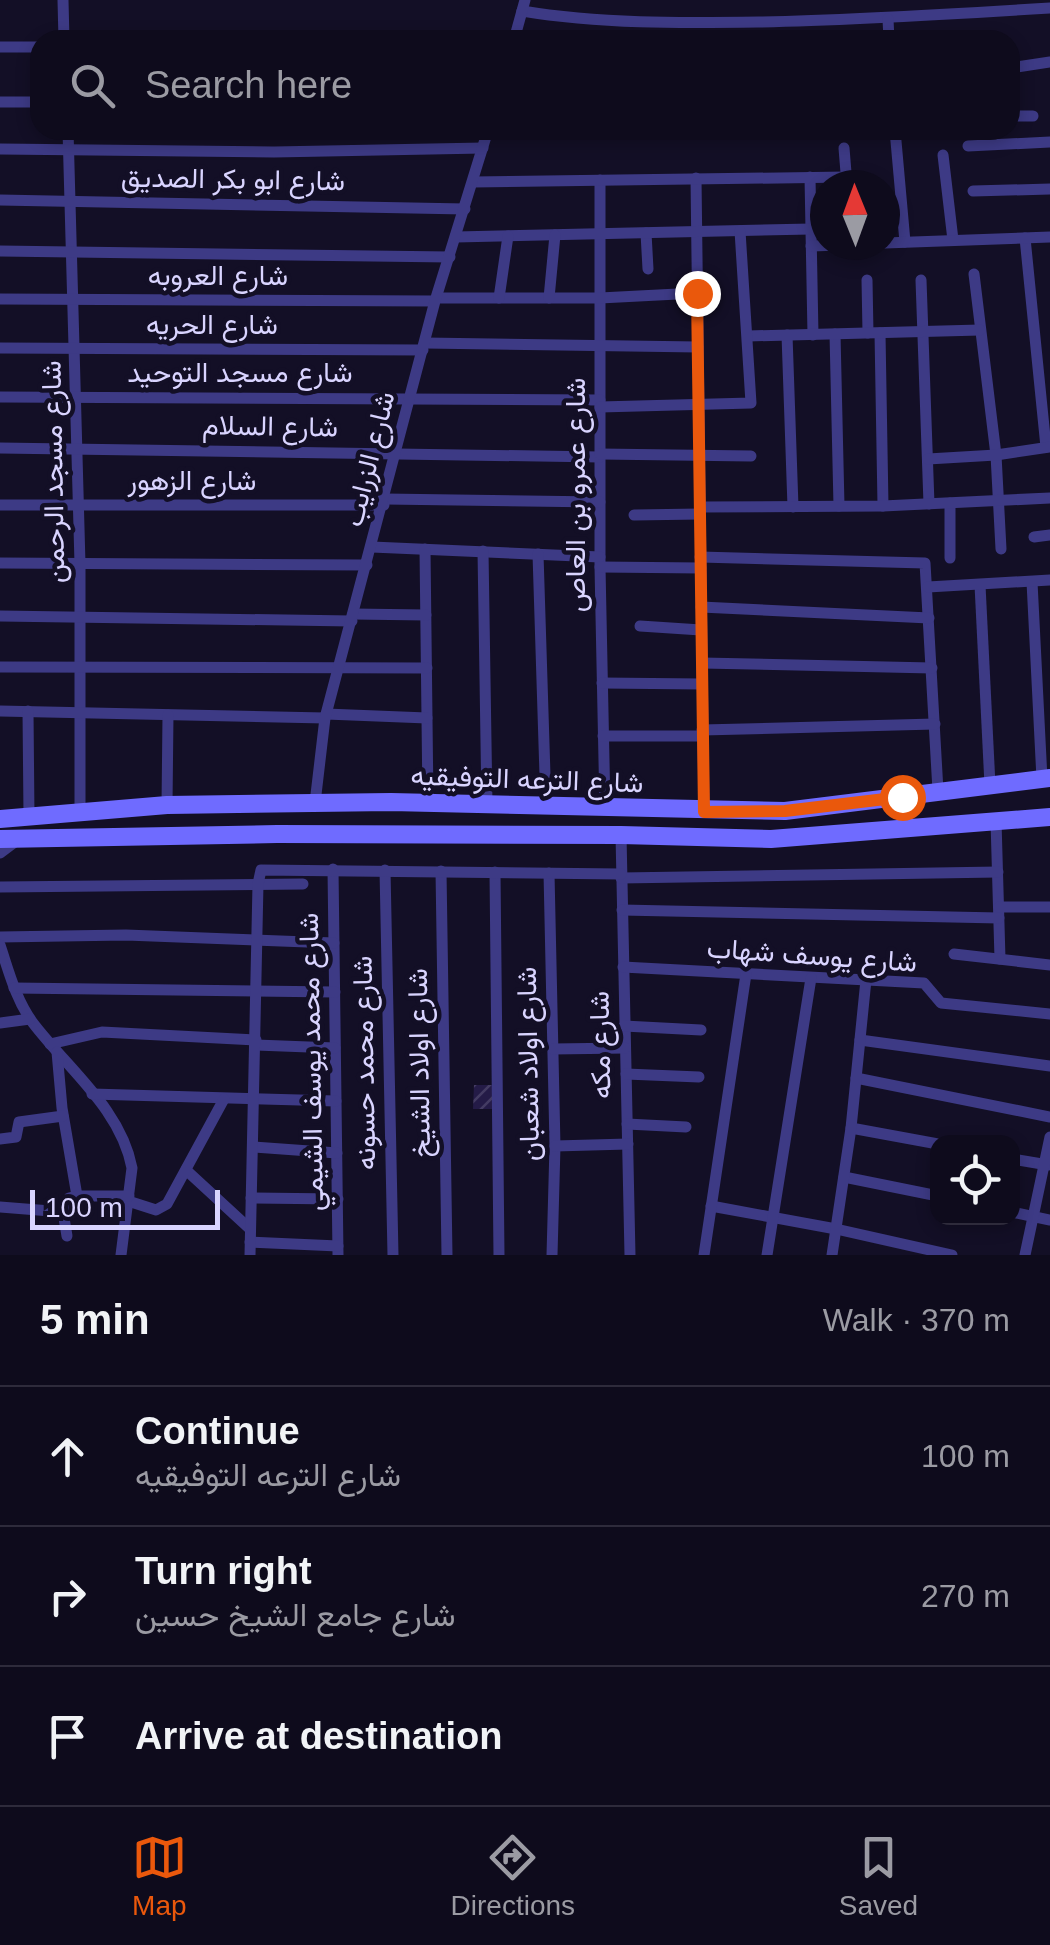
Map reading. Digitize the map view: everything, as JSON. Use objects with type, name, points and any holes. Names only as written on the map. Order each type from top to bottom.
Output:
[{"type":"main road","name":"شارع الترعه التوفيقيه","points":[[0,819],[167,805],[315,803],[785,811],[1046,779]]},
{"type":"main road","name":"شارع الترعه التوفيقيه","points":[[0,839],[621,834],[771,839],[1050,818]]},
{"type":"street","points":[[63,0],[64,30]]},
{"type":"street","points":[[951,0],[952,14]]},
{"type":"street","points":[[517,30],[524,6],[637,24],[888,19],[999,6],[1047,5]]},
{"type":"street","points":[[888,19],[889,30]]},
{"type":"street","points":[[0,46],[30,47]]},
{"type":"street","points":[[1020,66],[1050,62]]},
{"type":"street","points":[[0,102],[30,102]]},
{"type":"street","points":[[1020,116],[1033,116]]},
{"type":"street","name":"شارع مسجد الرحمن","points":[[68,140],[79,505],[80,812]]},
{"type":"street","name":"شارع الزرايب","points":[[315,803],[326,716],[436,299],[485,140]]},
{"type":"street","points":[[896,140],[905,242]]},
{"type":"street","points":[[968,146],[1050,142]]},
{"type":"street","points":[[0,150],[274,152],[483,148]]},
{"type":"street","points":[[844,148],[845,170]]},
{"type":"street","points":[[943,154],[952,240]]},
{"type":"street","points":[[473,182],[810,177]]},
{"type":"street","points":[[696,178],[704,812]]},
{"type":"street","name":"شارع عمرو بن العاص","points":[[600,180],[600,562],[605,809]]},
{"type":"street","points":[[973,191],[1050,189]]},
{"type":"street","name":"شارع ابو بكر الصديق","points":[[0,200],[465,208]]},
{"type":"street","points":[[456,238],[810,229]]},
{"type":"street","points":[[740,230],[748,336],[980,330]]},
{"type":"street","points":[[646,233],[648,269]]},
{"type":"street","points":[[549,298],[555,235]]},
{"type":"street","points":[[498,298],[508,236]]},
{"type":"street","points":[[900,242],[1050,237]]},
{"type":"street","points":[[928,459],[996,456],[1048,447],[1024,238]]},
{"type":"street","points":[[0,252],[450,256]]},
{"type":"street","points":[[811,260],[813,335]]},
{"type":"street","points":[[974,274],[996,456],[1002,549]]},
{"type":"street","points":[[866,280],[874,333],[883,506]]},
{"type":"street","points":[[921,280],[930,504]]},
{"type":"street","name":"شارع العروبه","points":[[0,300],[600,298],[697,293]]},
{"type":"street","points":[[835,334],[838,506]]},
{"type":"street","name":"شارع مسجد التوحيد","points":[[0,397],[410,398],[698,406],[751,403],[748,336]]},
{"type":"street","points":[[787,336],[793,506]]},
{"type":"street","name":"شارع الحريه","points":[[0,348],[698,347]]},
{"type":"street","name":"شارع السلام","points":[[0,448],[600,456]]},
{"type":"street","points":[[600,456],[751,456]]},
{"type":"street","points":[[634,515],[1050,498]]},
{"type":"street","name":"شارع الزهور","points":[[0,505],[600,502]]},
{"type":"street","points":[[950,503],[950,558]]},
{"type":"street","points":[[1034,536],[1050,534]]},
{"type":"street","points":[[372,547],[538,554],[600,562],[922,561],[928,588],[938,791]]},
{"type":"street","points":[[426,549],[428,803]]},
{"type":"street","points":[[483,552],[487,805]]},
{"type":"street","points":[[538,554],[546,807]]},
{"type":"street","points":[[0,563],[367,565]]},
{"type":"street","points":[[928,588],[1050,580]]},
{"type":"street","points":[[1032,582],[1046,779]]},
{"type":"street","points":[[980,585],[990,785]]},
{"type":"street","points":[[701,608],[930,618]]},
{"type":"street","points":[[0,616],[426,615]]},
{"type":"street","points":[[640,626],[701,630]]},
{"type":"street","points":[[702,663],[932,668]]},
{"type":"street","points":[[0,667],[427,668]]},
{"type":"street","points":[[602,683],[702,684]]},
{"type":"street","points":[[0,711],[428,718]]},
{"type":"street","points":[[28,711],[29,816]]},
{"type":"street","points":[[167,805],[168,714]]},
{"type":"street","points":[[603,736],[935,724]]},
{"type":"street","points":[[996,820],[1000,960]]},
{"type":"street","name":"شارع مكه","points":[[621,834],[630,1255]]},
{"type":"street","points":[[0,854],[21,838]]},
{"type":"street","name":"شارع محمد يوسف الشيمي","points":[[333,869],[338,1250]]},
{"type":"street","points":[[250,1242],[258,884],[259,872],[263,870],[621,876],[998,872]]},
{"type":"street","name":"شارع محمد حسونه","points":[[385,870],[393,1255]]},
{"type":"street","name":"شارع اولاد الشيخ","points":[[441,871],[447,1255]]},
{"type":"street","points":[[495,872],[500,1255]]},
{"type":"street","name":"شارع اولاد شعبان","points":[[549,873],[555,1146],[552,1255]]},
{"type":"street","points":[[0,887],[302,884]]},
{"type":"street","points":[[622,910],[999,913],[1050,907]]},
{"type":"street","points":[[0,937],[258,938],[334,943]]},
{"type":"street","points":[[0,945],[30,1020],[116,1124],[130,1159],[121,1255]]},
{"type":"street","points":[[954,954],[1050,965]]},
{"type":"street","name":"شارع يوسف شهاب","points":[[623,967],[924,983],[941,1003],[1050,1014]]},
{"type":"street","points":[[704,1255],[746,974]]},
{"type":"street","points":[[767,1255],[811,978]]},
{"type":"street","points":[[832,1255],[866,980]]},
{"type":"street","points":[[14,988],[335,992]]},
{"type":"street","points":[[0,1023],[30,1020]]},
{"type":"street","points":[[624,1026],[701,1030]]},
{"type":"street","points":[[53,1048],[102,1032],[335,1048]]},
{"type":"street","points":[[860,1040],[1050,1066]]},
{"type":"street","points":[[53,1048],[78,1196]]},
{"type":"street","points":[[553,1050],[625,1048]]},
{"type":"street","points":[[626,1074],[699,1077]]},
{"type":"street","points":[[856,1078],[1050,1117]]},
{"type":"street","points":[[92,1094],[336,1101]]},
{"type":"street","points":[[66,1236],[63,1212],[70,1198],[128,1198],[149,1209],[162,1208],[224,1099]]},
{"type":"street","points":[[0,1139],[16,1137],[19,1122],[64,1116]]},
{"type":"street","points":[[627,1124],[686,1127]]},
{"type":"street","points":[[850,1128],[930,1143]]},
{"type":"street","points":[[1025,1255],[1047,1166],[1050,1137]]},
{"type":"street","points":[[555,1146],[628,1144]]},
{"type":"street","points":[[253,1147],[337,1153]]},
{"type":"street","points":[[1020,1160],[1047,1166]]},
{"type":"street","points":[[186,1170],[250,1242],[292,1249],[338,1250]]},
{"type":"street","points":[[844,1177],[930,1194]]},
{"type":"street","points":[[251,1198],[338,1200]]},
{"type":"street","points":[[711,1206],[836,1228],[952,1255]]},
{"type":"street","points":[[0,1207],[63,1212]]},
{"type":"street","points":[[1020,1214],[1050,1220]]},
{"type":"building","points":[[474,1085],[497,1085],[496,1109],[473,1109]]},
{"type":"route","points":[[697,293],[704,812],[785,811],[902,797]]}]
